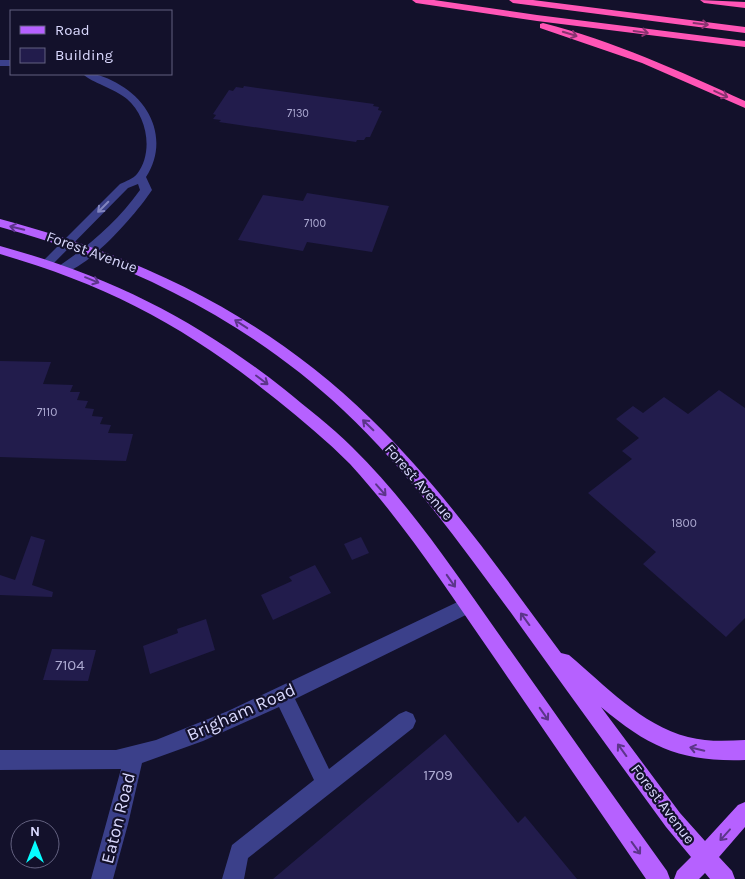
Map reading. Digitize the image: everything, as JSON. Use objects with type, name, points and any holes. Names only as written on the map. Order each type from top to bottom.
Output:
[{"type":"highway","points":[[416,0],[745,44]]},
{"type":"highway","points":[[513,0],[745,30]]},
{"type":"highway","points":[[704,0],[745,5]]},
{"type":"highway","points":[[472,8],[525,21],[613,48],[745,105]]},
{"type":"main road","name":"Forest Avenue","points":[[0,224],[92,250],[163,280],[213,306],[276,348],[330,390],[376,433],[429,491],[463,534],[673,820],[724,879]]},
{"type":"main road","name":"Forest Avenue","points":[[0,250],[63,269],[114,289],[191,330],[219,348],[300,411],[353,458],[395,506],[468,605],[659,879]]},
{"type":"main road","points":[[545,646],[640,726],[660,738],[704,751],[745,750]]},
{"type":"main road","points":[[685,879],[745,812]]},
{"type":"street","points":[[46,264],[124,186],[140,177],[148,164],[151,132],[142,110],[122,90],[90,75]]},
{"type":"street","points":[[63,269],[92,250],[134,206],[146,190],[140,177]]},
{"type":"street","name":"Brigham Road","points":[[0,760],[116,760],[134,756],[214,727],[468,605]]},
{"type":"street","points":[[283,695],[326,783]]},
{"type":"street","points":[[234,879],[239,852],[406,721]]},
{"type":"street","name":"Eaton Road","points":[[102,879],[118,824],[134,756]]},
{"type":"building","points":[[244,86],[374,104],[373,106],[379,107],[378,110],[382,111],[370,137],[366,137],[364,140],[357,140],[356,142],[219,122],[221,120],[213,119],[216,115],[213,114],[229,90],[233,91],[236,87],[243,88]]},
{"type":"building","points":[[307,193],[389,206],[372,252],[307,242],[303,251],[238,240],[263,195],[303,201]]},
{"type":"building","points":[[0,361],[51,362],[43,384],[73,385],[70,392],[80,392],[77,400],[88,401],[85,408],[94,409],[92,416],[103,417],[100,424],[111,425],[108,433],[133,434],[126,461],[0,457]]},
{"type":"building","points":[[719,390],[745,408],[745,618],[726,637],[643,564],[656,552],[588,493],[632,459],[622,451],[639,438],[616,419],[633,406],[643,413],[664,397],[688,414]]},
{"type":"building","points":[[31,536],[45,540],[32,585],[53,592],[52,597],[0,595],[0,575],[15,580]]},
{"type":"building","points":[[361,537],[369,553],[352,560],[344,544]]},
{"type":"building","points":[[315,565],[331,593],[273,620],[261,595],[292,581],[289,577]]},
{"type":"building","points":[[206,619],[215,650],[150,674],[143,646],[178,633],[177,629]]},
{"type":"building","points":[[52,649],[96,650],[88,681],[43,680]]},
{"type":"building","points":[[445,734],[518,823],[525,816],[577,879],[273,879]]}]
